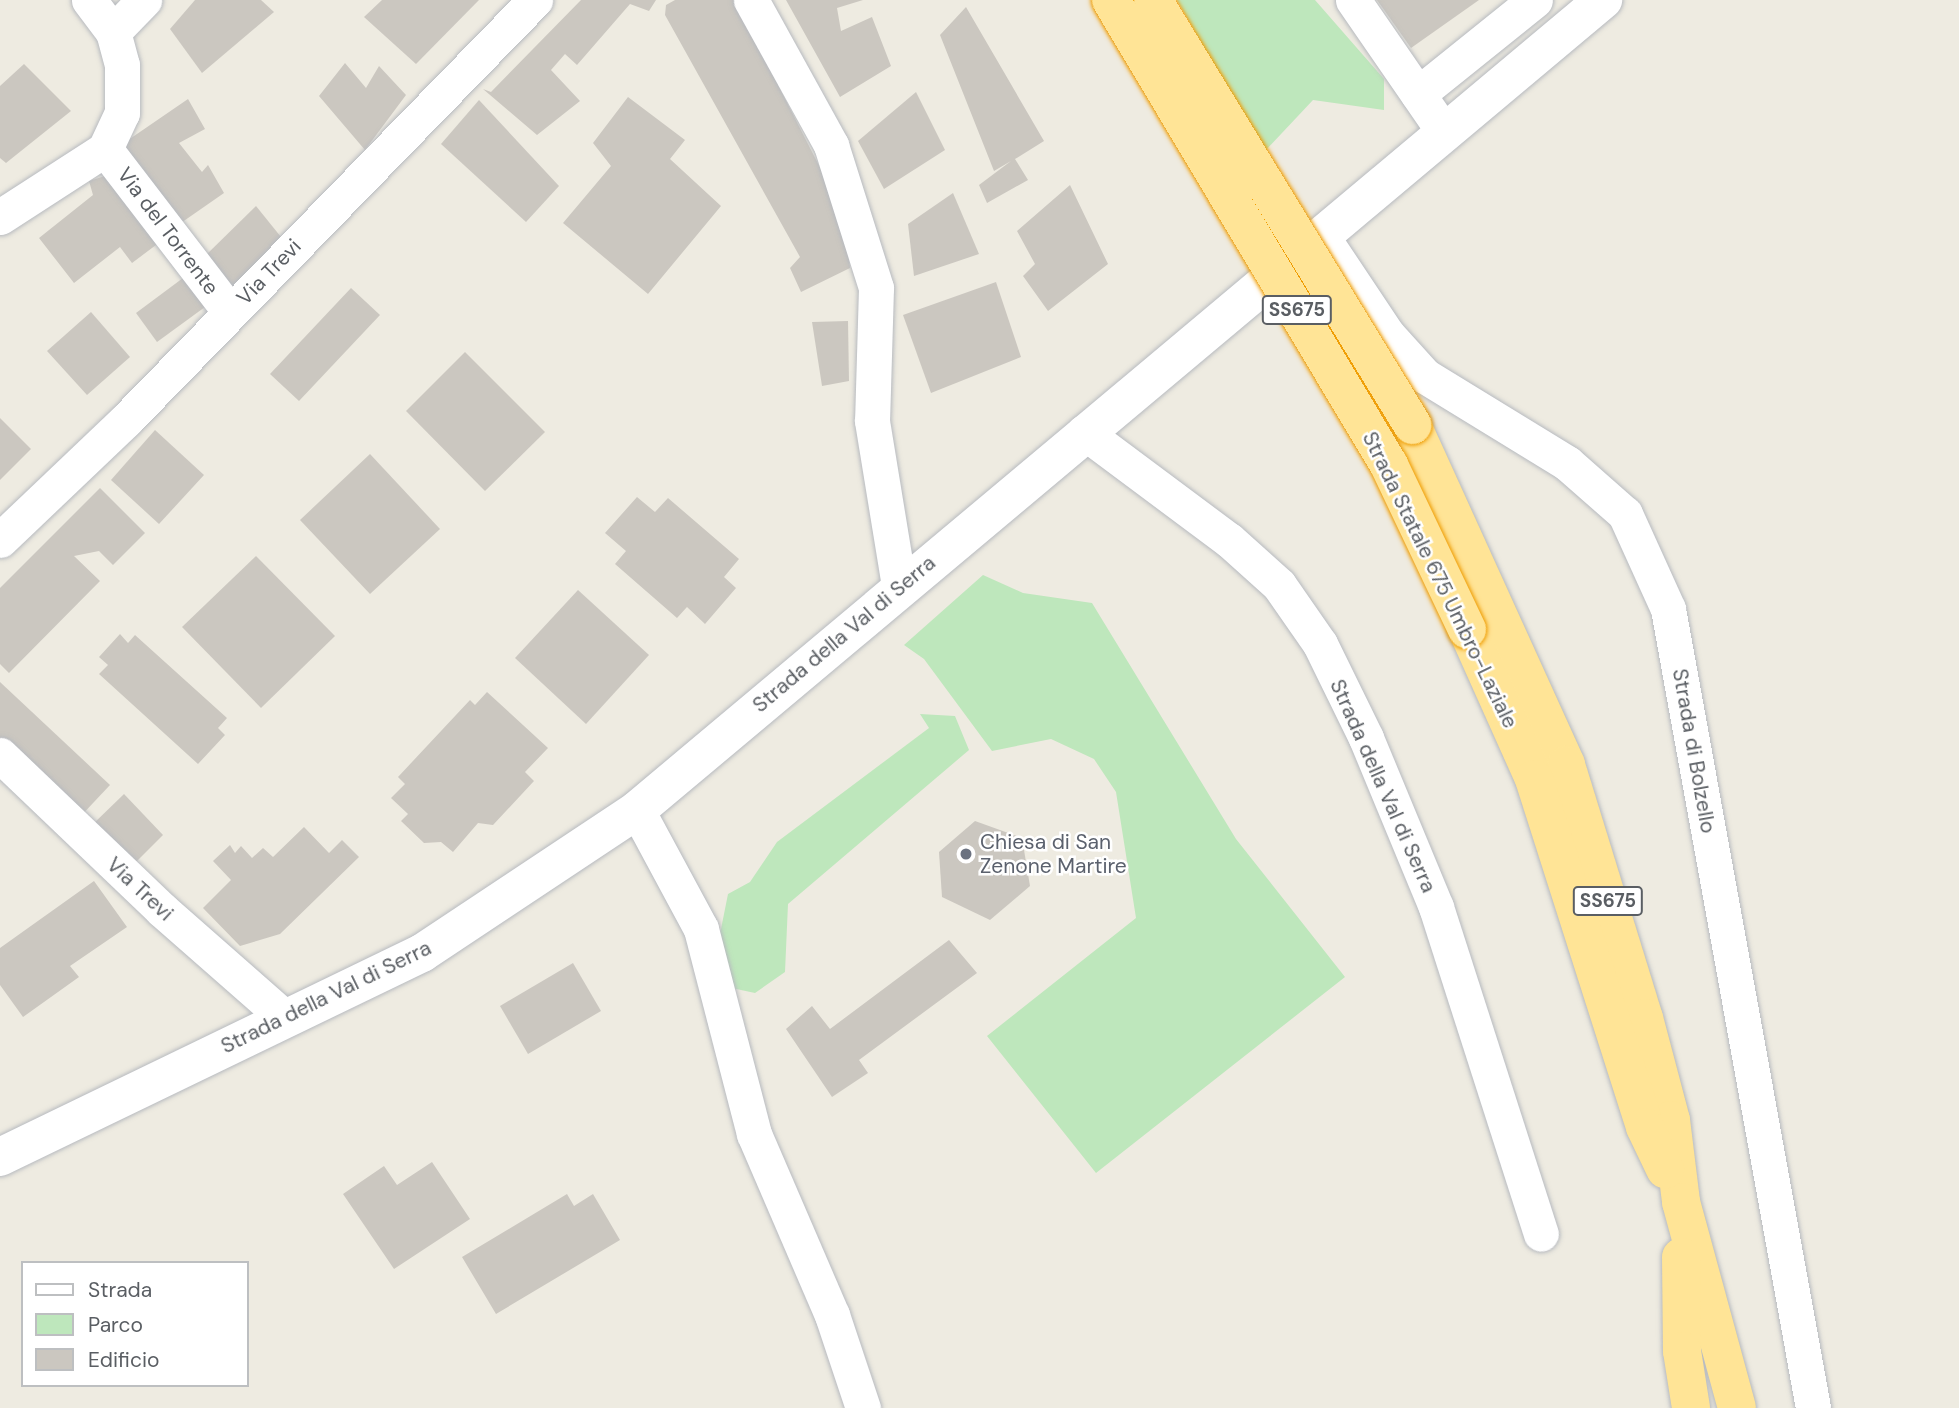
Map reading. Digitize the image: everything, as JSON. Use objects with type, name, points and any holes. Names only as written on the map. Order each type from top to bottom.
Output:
[{"type":"highway","name":"Strada Statale 675 Umbro-Laziale","points":[[1111,0],[1483,620]]},
{"type":"highway","name":"Strada Statale 675 Umbro-Laziale","points":[[1153,0],[1412,425],[1483,620],[1645,1127],[1681,1202],[1737,1408]]},
{"type":"highway","points":[[1681,1202],[1682,1350],[1691,1408]]},
{"type":"street","name":"Via del Torrente","points":[[0,217],[105,149],[122,113],[122,65],[113,32],[89,0]]},
{"type":"street","points":[[113,32],[144,0]]},
{"type":"street","name":"Via Trevi","points":[[0,540],[230,312],[535,0]]},
{"type":"street","points":[[751,0],[831,145],[876,288],[872,421],[899,586]]},
{"type":"street","points":[[1353,0],[1444,132]]},
{"type":"street","points":[[1418,94],[1535,0]]},
{"type":"street","name":"Strada della Val di Serra","points":[[0,1157],[422,953],[637,810],[899,586],[1603,0]]},
{"type":"street","name":"Via del Torrente","points":[[105,149],[230,312]]},
{"type":"street","name":"Strada di Bolzello","points":[[1321,235],[1387,334],[1425,376],[1567,463],[1626,514],[1668,609],[1814,1408]]},
{"type":"street","name":"Strada della Val di Serra","points":[[1084,432],[1229,540],[1279,585],[1320,644],[1366,738],[1436,907],[1541,1234]]},
{"type":"street","name":"Via Trevi","points":[[0,755],[161,909],[285,1018]]},
{"type":"street","points":[[637,810],[701,929],[754,1134],[832,1315],[863,1408]]},
{"type":"green space","points":[[1177,0],[1315,0],[1384,79],[1384,110],[1313,100],[1264,152]]},
{"type":"green space","points":[[983,575],[1023,593],[1092,603],[1236,839],[1345,977],[1096,1173],[987,1036],[1136,918],[1116,792],[1094,759],[1051,739],[992,751],[924,659],[904,645]]},
{"type":"green space","points":[[920,714],[955,716],[969,750],[788,904],[785,972],[755,993],[727,987],[719,939],[728,894],[750,882],[777,842],[929,728]]},
{"type":"building","points":[[195,0],[261,0],[274,12],[202,73],[170,29]]},
{"type":"building","points":[[382,0],[479,0],[416,64],[364,17]]},
{"type":"building","points":[[581,0],[656,0],[649,11],[630,4],[577,65],[565,54],[551,70],[580,101],[537,135],[483,89],[491,92]]},
{"type":"building","points":[[675,0],[735,0],[845,217],[850,268],[801,292],[790,268],[800,257],[665,15],[666,5]]},
{"type":"building","points":[[786,0],[863,0],[837,8],[841,31],[872,17],[891,66],[840,97]]},
{"type":"building","points":[[1377,0],[1479,0],[1411,48]]},
{"type":"building","points":[[966,7],[1044,141],[1015,159],[1028,180],[987,203],[979,185],[1011,161],[994,171],[940,35]]},
{"type":"building","points":[[345,63],[366,88],[379,66],[406,95],[365,150],[319,96]]},
{"type":"building","points":[[24,64],[71,111],[6,163],[0,158],[0,86]]},
{"type":"building","points":[[916,92],[945,150],[884,189],[858,141]]},
{"type":"building","points":[[628,97],[685,140],[670,159],[721,206],[648,294],[563,223],[611,166],[593,143]]},
{"type":"building","points":[[188,99],[205,129],[179,143],[202,172],[208,165],[224,193],[178,225],[118,147]]},
{"type":"building","points":[[479,100],[559,186],[526,222],[441,144]]},
{"type":"building","points":[[108,175],[160,242],[132,263],[120,247],[74,283],[39,238],[93,195],[89,181]]},
{"type":"building","points":[[1070,185],[1108,264],[1048,311],[1023,276],[1035,264],[1017,231]]},
{"type":"building","points":[[953,193],[979,254],[914,276],[908,224]]},
{"type":"building","points":[[256,206],[281,237],[227,292],[204,257]]},
{"type":"building","points":[[183,278],[205,307],[157,342],[136,313]]},
{"type":"building","points":[[996,282],[1021,357],[931,393],[903,315]]},
{"type":"building","points":[[351,288],[380,315],[299,401],[270,374]]},
{"type":"building","points":[[91,312],[130,357],[87,395],[47,351]]},
{"type":"building","points":[[848,321],[849,381],[822,386],[812,322]]},
{"type":"building","points":[[465,352],[545,432],[485,491],[406,411]]},
{"type":"building","points":[[0,418],[31,449],[0,480]]},
{"type":"building","points":[[155,430],[204,475],[159,524],[111,480]]},
{"type":"building","points":[[370,454],[440,529],[370,594],[300,520]]},
{"type":"building","points":[[100,488],[145,533],[113,565],[99,551],[74,556],[100,581],[9,673],[0,664],[0,588]]},
{"type":"building","points":[[637,497],[655,512],[668,498],[739,559],[724,577],[736,588],[705,624],[687,607],[677,618],[615,564],[626,551],[605,533]]},
{"type":"building","points":[[256,556],[335,636],[261,708],[182,627]]},
{"type":"building","points":[[578,590],[649,655],[586,724],[515,658]]},
{"type":"building","points":[[120,634],[128,643],[135,635],[227,718],[218,728],[225,735],[198,764],[99,674],[108,665],[99,657]]},
{"type":"building","points":[[0,682],[110,785],[78,819],[0,746]]},
{"type":"building","points":[[487,692],[548,748],[525,772],[534,781],[493,825],[478,823],[453,852],[441,842],[424,843],[401,821],[408,814],[391,798],[405,784],[398,777],[470,700],[475,705]]},
{"type":"building","points":[[124,794],[163,835],[130,868],[90,827]]},
{"type":"building","points":[[975,821],[1022,838],[1030,886],[990,920],[942,897],[939,852]]},
{"type":"building","points":[[304,827],[329,853],[342,840],[359,857],[280,934],[240,946],[203,908],[231,880],[213,861],[230,845],[235,853],[241,846],[252,858],[263,848],[273,857]]},
{"type":"building","points":[[94,881],[127,927],[70,966],[79,977],[23,1017],[0,985],[0,948]]},
{"type":"building","points":[[949,940],[977,973],[859,1060],[868,1073],[832,1097],[786,1029],[812,1006],[830,1029]]},
{"type":"building","points":[[573,963],[601,1011],[528,1054],[500,1006]]},
{"type":"building","points":[[432,1162],[470,1219],[394,1269],[343,1194],[384,1166],[397,1185]]},
{"type":"building","points":[[567,1194],[574,1206],[593,1194],[620,1240],[496,1314],[462,1257]]},
{"type":"place","name":"Chiesa di San Zenone Martire","points":[[966,854]]}]
